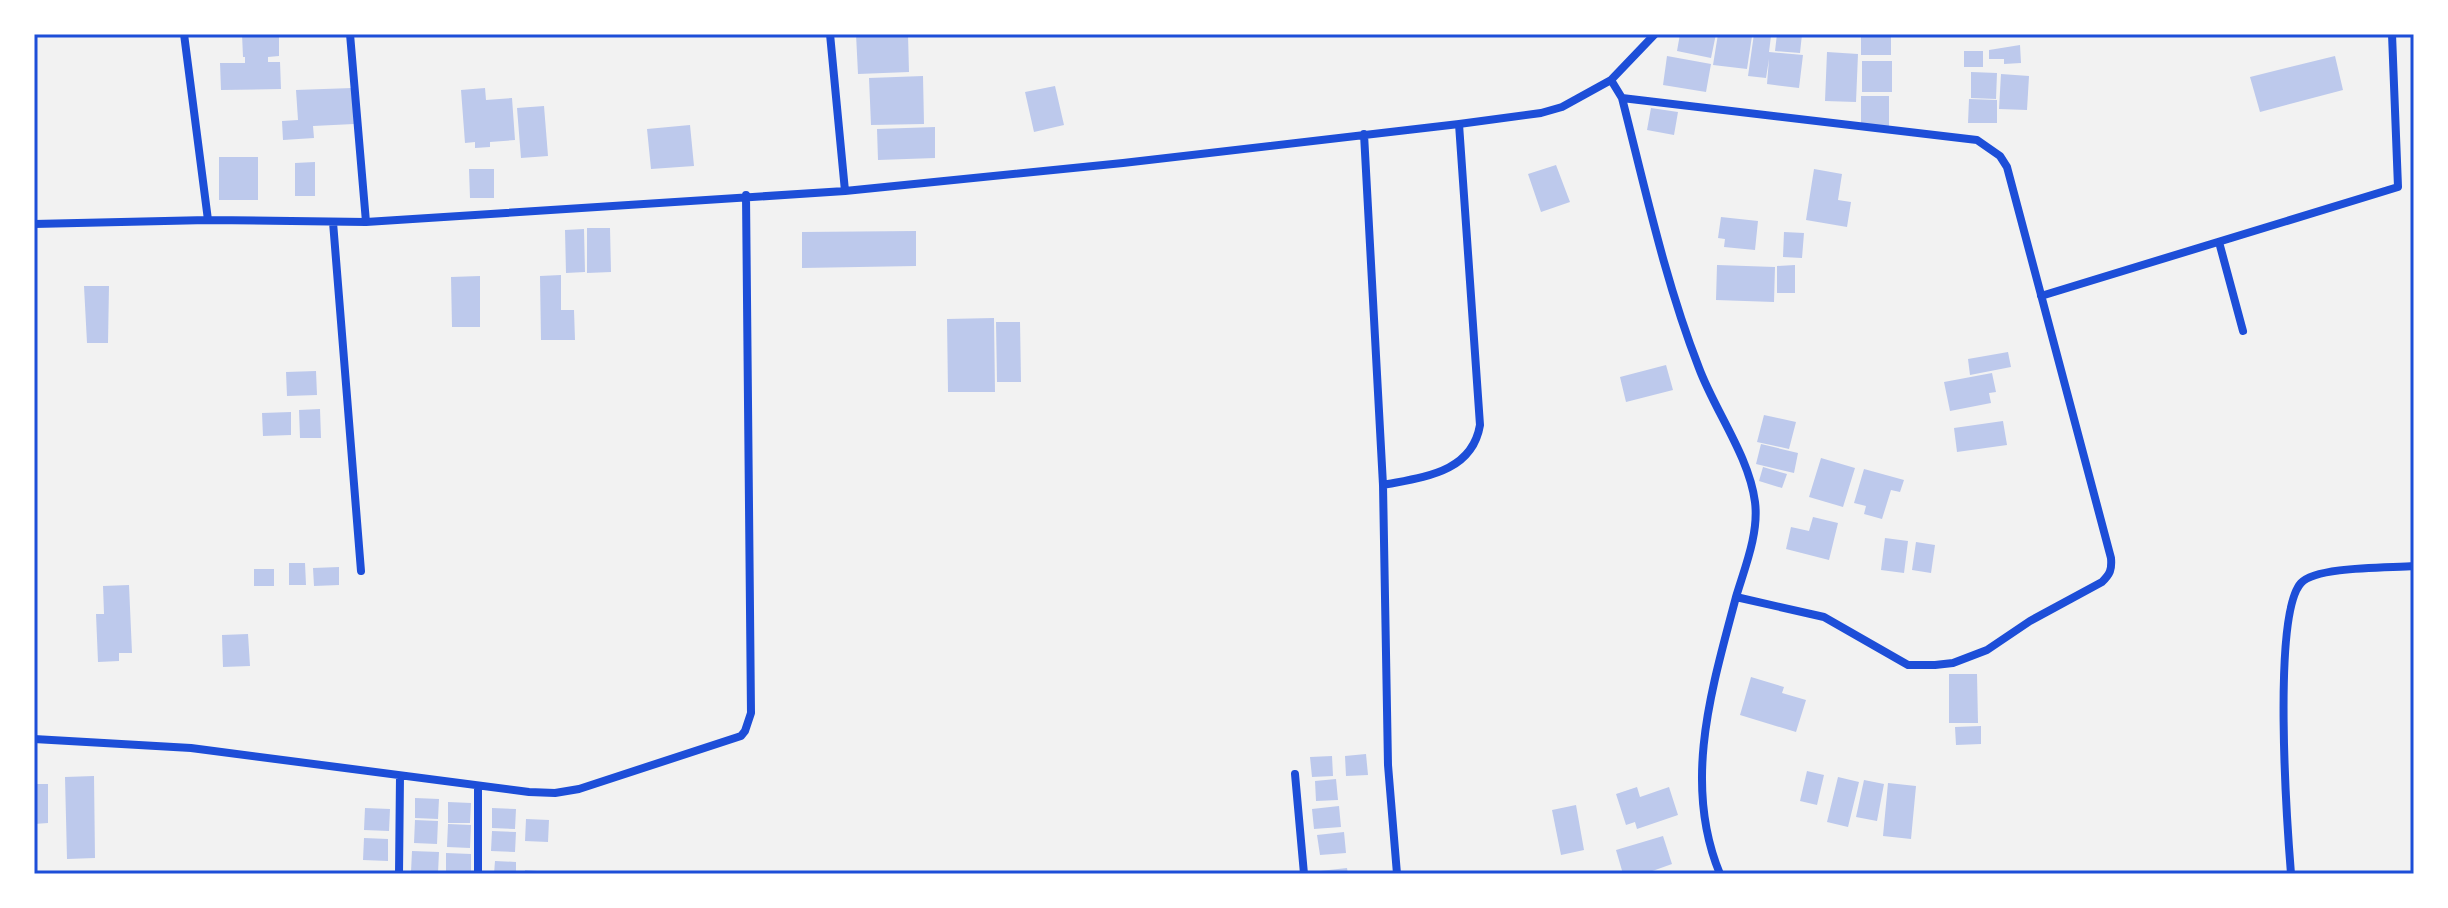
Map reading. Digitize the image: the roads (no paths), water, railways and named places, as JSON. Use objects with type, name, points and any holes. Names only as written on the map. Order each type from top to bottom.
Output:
[{"type":"street","points":[[184,34],[208,220]]},
{"type":"street","points":[[350,34],[366,222]]},
{"type":"street","points":[[830,34],[845,191]]},
{"type":"street","points":[[34,224],[208,220],[366,222],[746,195],[845,191],[1459,124],[1541,113],[1562,107],[1611,80],[1655,34]]},
{"type":"street","points":[[2041,296],[2398,187],[2392,34]]},
{"type":"street","points":[[1611,80],[1622,98],[1659,242],[1698,366],[1751,477],[1756,506],[1753,537],[1702,737],[1704,829],[1720,874]]},
{"type":"street","points":[[1622,98],[1977,140],[2000,156],[2007,167],[2111,558],[2110,575],[2102,582],[2030,621],[1987,650],[1953,663],[1935,665],[1908,665],[1824,617],[1736,597]]},
{"type":"street","points":[[1383,485],[1426,477],[1451,467],[1470,453],[1477,442],[1480,425],[1459,124]]},
{"type":"street","points":[[1364,134],[1383,485],[1388,765],[1397,874]]},
{"type":"street","points":[[34,739],[191,748],[529,792],[567,792],[731,741],[745,731],[751,713],[746,195]]},
{"type":"street","points":[[333,222],[361,571]]},
{"type":"street","points":[[2219,242],[2243,331]]},
{"type":"street","points":[[2291,874],[2284,795],[2285,650],[2292,598],[2301,582],[2321,573],[2414,566]]},
{"type":"street","points":[[1295,774],[1304,874]]},
{"type":"street","points":[[399,874],[400,776]]},
{"type":"street","points":[[478,786],[478,874]]}]
